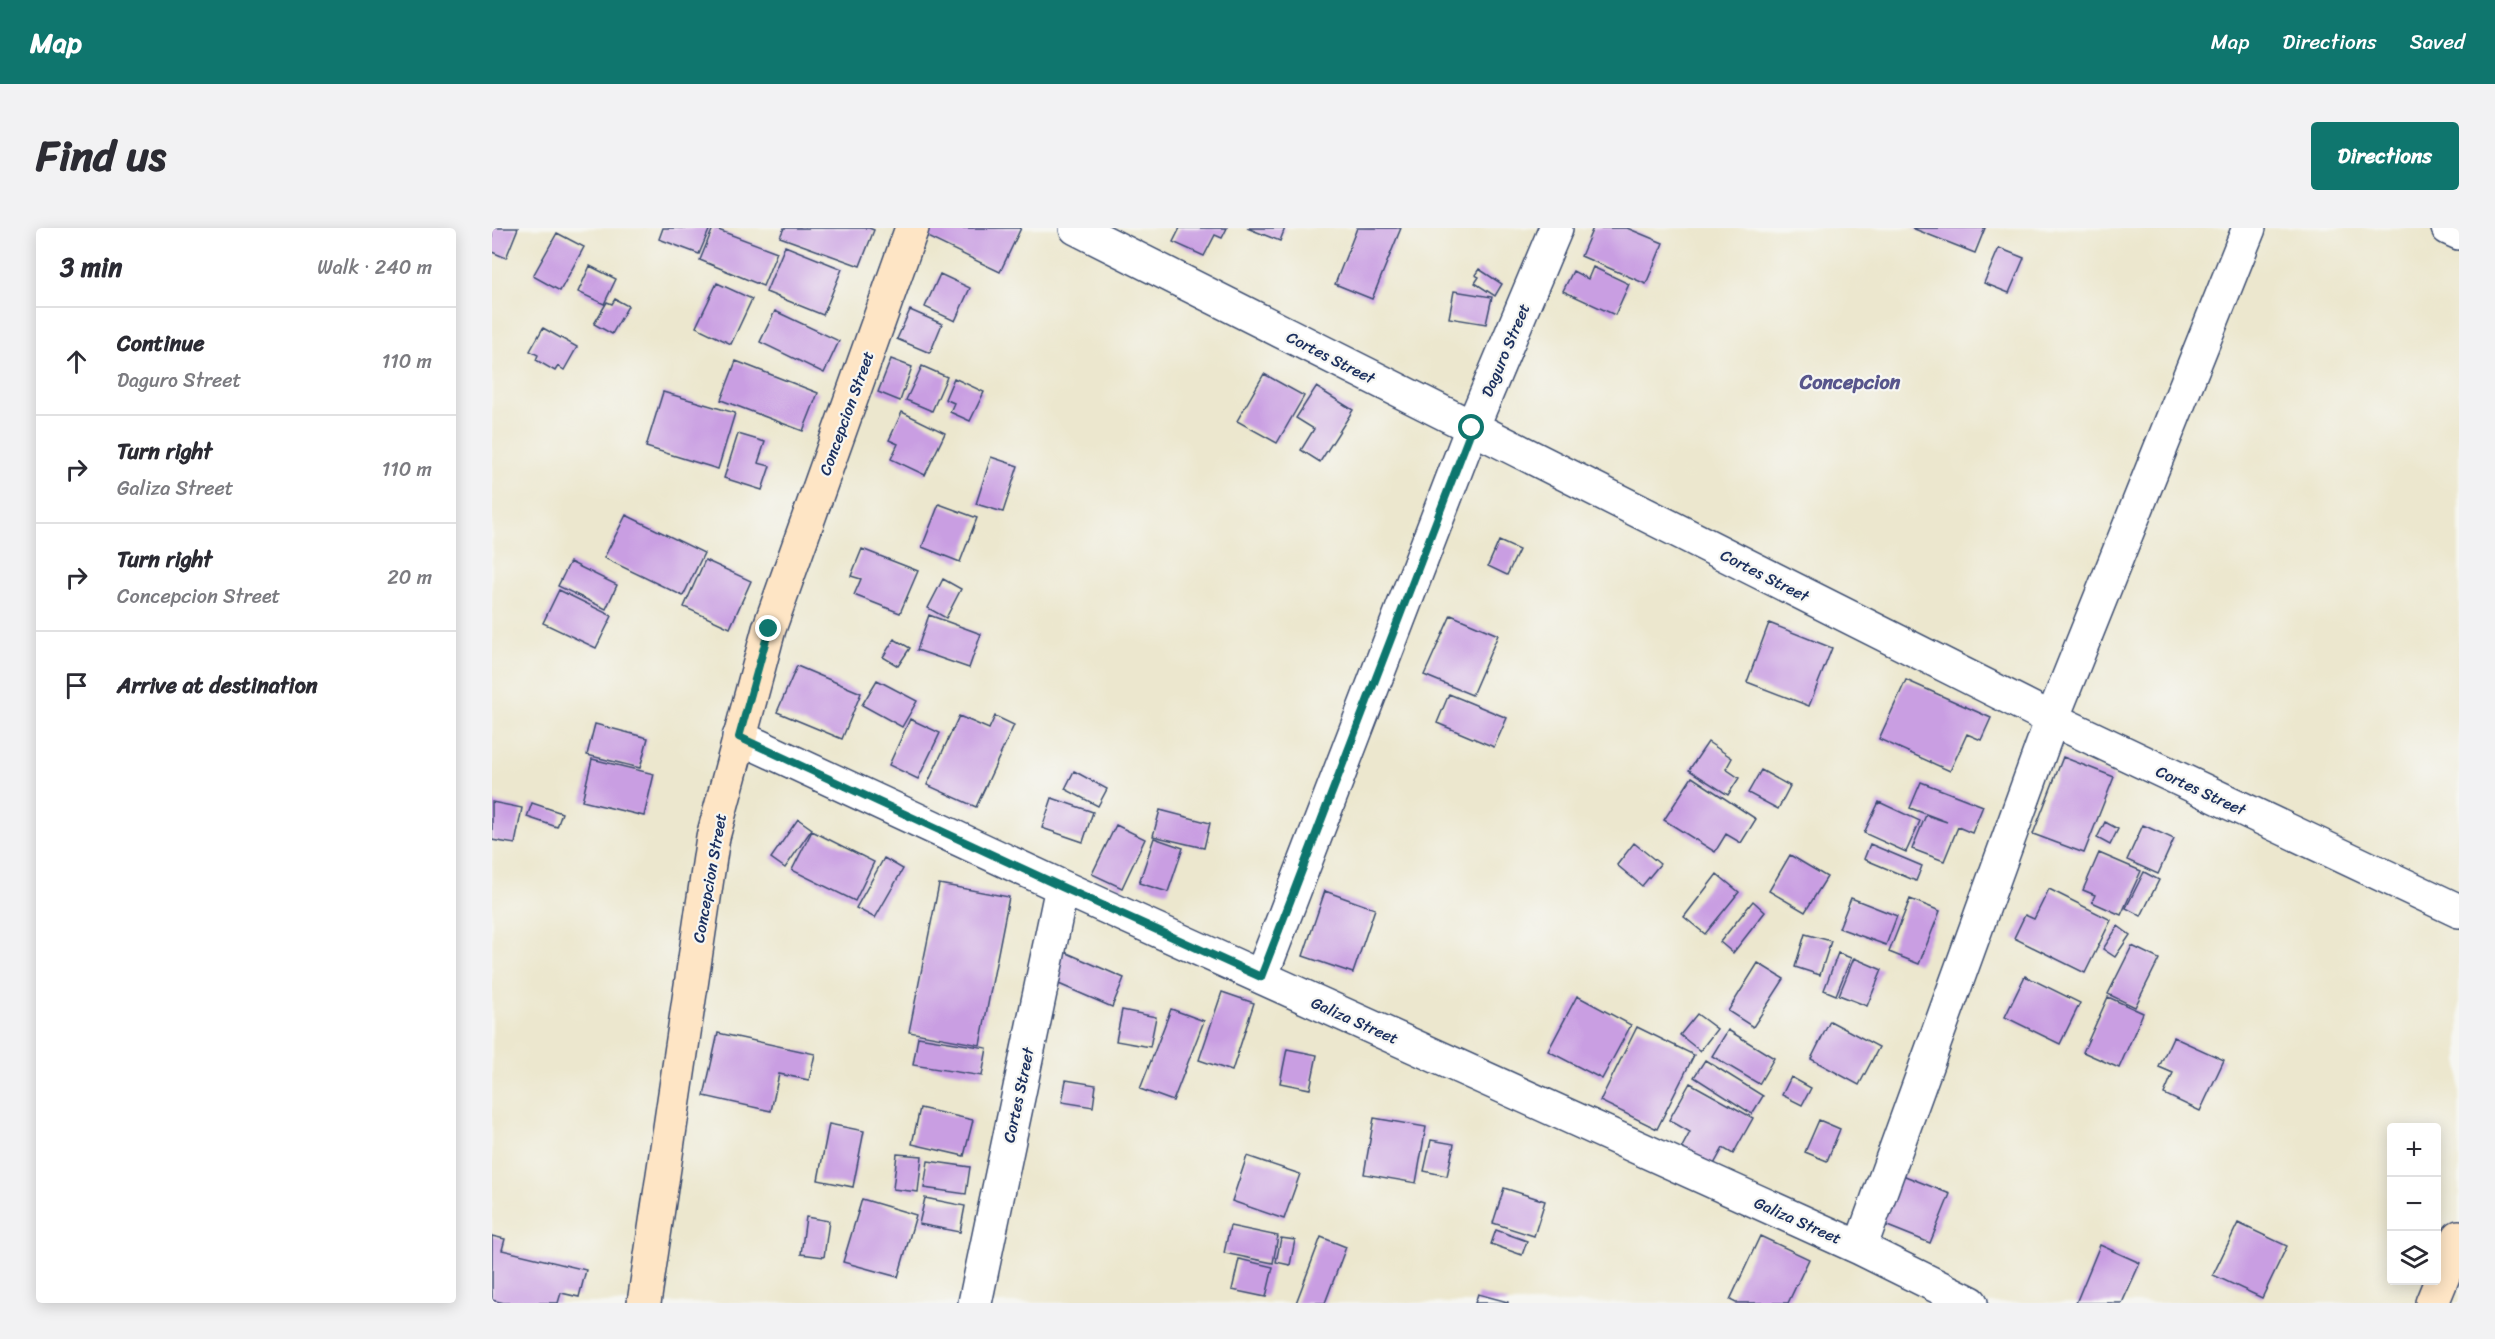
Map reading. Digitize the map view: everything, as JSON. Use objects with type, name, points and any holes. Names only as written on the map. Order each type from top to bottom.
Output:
[{"type":"street","name":"Concepcion Street","points":[[644,1303],[713,837],[769,629],[912,228]]},
{"type":"street","name":"Cortes Street","points":[[1076,228],[2052,719],[2459,911]]},
{"type":"street","name":"Daguro Street","points":[[1261,977],[1472,428],[1556,228]]},
{"type":"street","points":[[1860,1248],[2052,719],[2249,228]]},
{"type":"street","points":[[2448,228],[2459,233]]},
{"type":"street","name":"Galiza Street","points":[[739,737],[1062,887],[1860,1248],[1971,1303]]},
{"type":"street","name":"Cortes Street","points":[[975,1303],[1062,887]]},
{"type":"street","points":[[2432,1303],[2459,1237]]},
{"type":"building","points":[[492,228],[518,228],[506,258],[492,252]]},
{"type":"building","points":[[663,228],[710,228],[699,254],[659,239]]},
{"type":"building","points":[[713,228],[777,252],[763,286],[700,260]]},
{"type":"building","points":[[784,228],[869,228],[874,230],[860,266],[780,237]]},
{"type":"building","points":[[926,228],[1021,228],[1000,272],[923,235]]},
{"type":"building","points":[[1180,228],[1227,228],[1222,238],[1215,235],[1204,256],[1173,242]]},
{"type":"building","points":[[1247,228],[1285,228],[1280,241]]},
{"type":"building","points":[[1357,228],[1401,228],[1372,299],[1335,284]]},
{"type":"building","points":[[1593,228],[1627,228],[1663,243],[1646,284],[1581,256]]},
{"type":"building","points":[[1912,228],[1985,228],[1975,253]]},
{"type":"building","points":[[557,233],[584,247],[560,291],[533,276]]},
{"type":"building","points":[[785,246],[842,269],[823,315],[766,292]]},
{"type":"building","points":[[1999,248],[2024,258],[2009,293],[1984,283]]},
{"type":"building","points":[[590,266],[616,279],[604,304],[578,292]]},
{"type":"building","points":[[1593,267],[1629,284],[1615,315],[1563,291],[1573,271],[1588,279]]},
{"type":"building","points":[[1479,269],[1502,284],[1495,296],[1475,283],[1479,277],[1475,275]]},
{"type":"building","points":[[940,274],[970,288],[955,321],[925,307]]},
{"type":"building","points":[[717,283],[752,299],[731,344],[696,327]]},
{"type":"building","points":[[1454,291],[1492,297],[1486,324],[1449,318]]},
{"type":"building","points":[[615,299],[628,306],[612,334],[594,324],[607,302],[612,304]]},
{"type":"building","points":[[910,310],[942,324],[930,353],[897,339]]},
{"type":"building","points":[[775,311],[839,341],[824,373],[760,342]]},
{"type":"building","points":[[543,328],[577,347],[564,370],[558,366],[555,371],[536,360],[538,355],[530,351]]},
{"type":"building","points":[[891,359],[912,367],[900,401],[878,392]]},
{"type":"building","points":[[736,361],[818,393],[803,431],[721,400]]},
{"type":"building","points":[[922,366],[947,377],[932,411],[906,400]]},
{"type":"building","points":[[1264,374],[1304,396],[1277,443],[1237,421]]},
{"type":"building","points":[[954,378],[984,392],[970,421],[950,412],[954,403],[945,399]]},
{"type":"building","points":[[1316,387],[1353,410],[1320,462],[1301,450],[1314,429],[1296,418]]},
{"type":"building","points":[[663,392],[735,413],[718,469],[646,447]]},
{"type":"building","points":[[902,412],[945,433],[925,475],[891,459],[898,444],[889,440]]},
{"type":"building","points":[[738,434],[765,442],[758,463],[770,466],[762,490],[724,478]]},
{"type":"building","points":[[991,457],[1018,466],[1003,512],[976,504]]},
{"type":"building","points":[[939,504],[977,518],[960,562],[922,547]]},
{"type":"building","points":[[626,515],[704,553],[683,596],[604,558]]},
{"type":"building","points":[[1499,541],[1519,550],[1507,575],[1488,566]]},
{"type":"building","points":[[862,549],[918,571],[900,613],[854,595],[861,579],[851,576]]},
{"type":"building","points":[[705,560],[751,581],[730,628],[684,607]]},
{"type":"building","points":[[570,562],[617,585],[606,609],[558,586]]},
{"type":"building","points":[[943,579],[961,589],[946,618],[928,608]]},
{"type":"building","points":[[559,590],[612,616],[596,648],[543,623]]},
{"type":"building","points":[[929,615],[981,634],[969,668],[917,650]]},
{"type":"building","points":[[1451,615],[1498,635],[1472,695],[1424,675]]},
{"type":"building","points":[[1769,623],[1832,648],[1809,706],[1747,682]]},
{"type":"building","points":[[894,639],[910,648],[898,666],[883,657]]},
{"type":"building","points":[[797,666],[861,693],[842,739],[777,712]]},
{"type":"building","points":[[877,680],[917,701],[902,727],[862,705]]},
{"type":"building","points":[[1906,680],[1991,718],[1981,740],[1967,734],[1950,771],[1879,739]]},
{"type":"building","points":[[1449,694],[1507,718],[1494,747],[1437,723]]},
{"type":"building","points":[[959,716],[989,729],[995,716],[1014,725],[976,807],[927,785]]},
{"type":"building","points":[[910,719],[940,733],[918,779],[889,765]]},
{"type":"building","points":[[595,724],[648,738],[640,768],[587,755]]},
{"type":"building","points":[[1708,742],[1732,758],[1726,769],[1739,778],[1728,795],[1689,770]]},
{"type":"building","points":[[2063,757],[2114,777],[2084,853],[2033,834]]},
{"type":"building","points":[[592,759],[654,774],[644,816],[582,801]]},
{"type":"building","points":[[1761,770],[1790,786],[1778,809],[1748,793]]},
{"type":"building","points":[[1074,771],[1107,789],[1098,806],[1065,789]]},
{"type":"building","points":[[1692,777],[1756,819],[1741,843],[1726,834],[1715,852],[1664,820]]},
{"type":"building","points":[[1921,782],[1983,806],[1972,833],[1958,827],[1944,861],[1912,849],[1926,815],[1947,822],[1910,808]]},
{"type":"building","points":[[1052,798],[1093,812],[1083,842],[1042,828]]},
{"type":"building","points":[[492,802],[522,808],[515,844],[492,840]]},
{"type":"building","points":[[1879,802],[1920,821],[1906,852],[1864,833]]},
{"type":"building","points":[[532,803],[562,813],[557,827],[527,817]]},
{"type":"building","points":[[1160,810],[1210,823],[1204,848],[1153,836]]},
{"type":"building","points":[[798,819],[812,829],[785,868],[771,858]]},
{"type":"building","points":[[2105,822],[2118,829],[2110,845],[2097,838]]},
{"type":"building","points":[[1116,825],[1145,839],[1122,888],[1092,874]]},
{"type":"building","points":[[2143,825],[2174,839],[2158,874],[2127,860]]},
{"type":"building","points":[[812,831],[874,862],[855,901],[792,870]]},
{"type":"building","points":[[1154,838],[1183,848],[1168,892],[1139,883]]},
{"type":"building","points":[[1634,843],[1660,864],[1642,886],[1617,865]]},
{"type":"building","points":[[1870,844],[1922,866],[1916,881],[1864,859]]},
{"type":"building","points":[[2099,853],[2141,871],[2121,915],[2092,902],[2095,895],[2083,890]]},
{"type":"building","points":[[1790,855],[1827,877],[1805,912],[1769,891]]},
{"type":"building","points":[[884,858],[903,869],[875,918],[856,908]]},
{"type":"building","points":[[2144,872],[2159,880],[2141,916],[2126,908]]},
{"type":"building","points":[[1717,874],[1739,892],[1705,934],[1684,917]]},
{"type":"building","points":[[939,884],[1009,897],[980,1045],[909,1032]]},
{"type":"building","points":[[2049,889],[2111,920],[2085,973],[2014,938],[2025,915],[2034,919]]},
{"type":"building","points":[[1325,891],[1375,909],[1353,973],[1303,956]]},
{"type":"building","points":[[1851,898],[1897,916],[1886,945],[1839,928]]},
{"type":"building","points":[[1910,899],[1940,911],[1919,964],[1889,952]]},
{"type":"building","points":[[1753,901],[1765,912],[1733,953],[1720,942]]},
{"type":"building","points":[[2118,926],[2130,935],[2115,957],[2103,949]]},
{"type":"building","points":[[1805,934],[1831,941],[1820,975],[1795,967]]},
{"type":"building","points":[[2132,946],[2159,959],[2135,1007],[2108,994]]},
{"type":"building","points":[[1058,949],[1124,978],[1112,1007],[1045,978]]},
{"type":"building","points":[[1838,953],[1851,958],[1836,995],[1824,990]]},
{"type":"building","points":[[1854,958],[1882,970],[1867,1006],[1839,995]]},
{"type":"building","points":[[1758,963],[1784,979],[1753,1027],[1728,1011]]},
{"type":"building","points":[[2025,976],[2080,1003],[2060,1044],[2005,1017]]},
{"type":"building","points":[[1222,992],[1254,1003],[1232,1071],[1199,1060]]},
{"type":"building","points":[[1577,996],[1631,1025],[1602,1079],[1548,1051]]},
{"type":"building","points":[[2108,997],[2143,1013],[2119,1068],[2083,1052]]},
{"type":"building","points":[[1171,1009],[1204,1021],[1173,1101],[1140,1089]]},
{"type":"building","points":[[1122,1010],[1156,1017],[1150,1047],[1116,1041]]},
{"type":"building","points":[[1697,1014],[1717,1029],[1700,1051],[1680,1035]]},
{"type":"building","points":[[1830,1021],[1879,1047],[1859,1085],[1811,1059]]},
{"type":"building","points":[[1637,1027],[1694,1055],[1657,1129],[1600,1101]]},
{"type":"building","points":[[1728,1030],[1774,1058],[1759,1084],[1712,1056]]},
{"type":"building","points":[[718,1033],[815,1054],[809,1080],[779,1074],[771,1111],[704,1096]]},
{"type":"building","points":[[918,1037],[987,1048],[982,1076],[913,1065]]},
{"type":"building","points":[[2173,1037],[2224,1060],[2200,1111],[2164,1094],[2173,1073],[2159,1067]]},
{"type":"building","points":[[1287,1049],[1317,1055],[1310,1089],[1280,1083]]},
{"type":"building","points":[[1705,1060],[1763,1096],[1752,1114],[1694,1077]]},
{"type":"building","points":[[1791,1077],[1811,1088],[1802,1105],[1782,1095]]},
{"type":"building","points":[[1066,1080],[1096,1085],[1093,1107],[1062,1102]]},
{"type":"building","points":[[1690,1083],[1753,1118],[1733,1154],[1723,1148],[1713,1166],[1681,1149],[1690,1132],[1669,1120]]},
{"type":"building","points":[[920,1108],[973,1120],[964,1156],[912,1144]]},
{"type":"building","points":[[1374,1118],[1426,1127],[1416,1183],[1364,1174]]},
{"type":"building","points":[[1819,1120],[1840,1129],[1827,1161],[1805,1152]]},
{"type":"building","points":[[829,1124],[864,1131],[853,1187],[818,1180]]},
{"type":"building","points":[[1431,1140],[1454,1144],[1447,1176],[1424,1171]]},
{"type":"building","points":[[897,1154],[922,1156],[918,1192],[893,1189]]},
{"type":"building","points":[[1247,1156],[1300,1174],[1284,1219],[1232,1201]]},
{"type":"building","points":[[928,1161],[970,1167],[966,1194],[924,1188]]},
{"type":"building","points":[[1900,1174],[1950,1194],[1930,1243],[1880,1223]]},
{"type":"building","points":[[1504,1188],[1545,1201],[1534,1236],[1493,1223]]},
{"type":"building","points":[[925,1198],[965,1206],[960,1232],[919,1224]]},
{"type":"building","points":[[862,1199],[916,1215],[898,1277],[843,1262]]},
{"type":"building","points":[[806,1217],[829,1221],[824,1257],[801,1254]]},
{"type":"building","points":[[2238,1223],[2287,1246],[2262,1298],[2213,1275]]},
{"type":"building","points":[[1230,1226],[1278,1236],[1273,1263],[1224,1253]]},
{"type":"building","points":[[1496,1230],[1527,1241],[1522,1255],[1491,1244]]},
{"type":"building","points":[[492,1236],[505,1239],[502,1250],[586,1270],[579,1297],[561,1293],[558,1303],[504,1303],[492,1300]]},
{"type":"building","points":[[1760,1236],[1809,1259],[1788,1303],[1736,1303],[1730,1300]]},
{"type":"building","points":[[1321,1237],[1346,1247],[1325,1303],[1296,1303]]},
{"type":"building","points":[[1281,1238],[1295,1240],[1290,1265],[1276,1262]]},
{"type":"building","points":[[2100,1245],[2140,1263],[2122,1303],[2076,1303]]},
{"type":"building","points":[[1239,1259],[1273,1267],[1266,1297],[1232,1290]]},
{"type":"building","points":[[1478,1294],[1508,1302],[1508,1303],[1475,1303]]},
{"type":"district","name":"Concepcion","points":[[1850,382]]},
{"type":"route","points":[[769,629],[739,737],[1261,977],[1472,428]]}]
